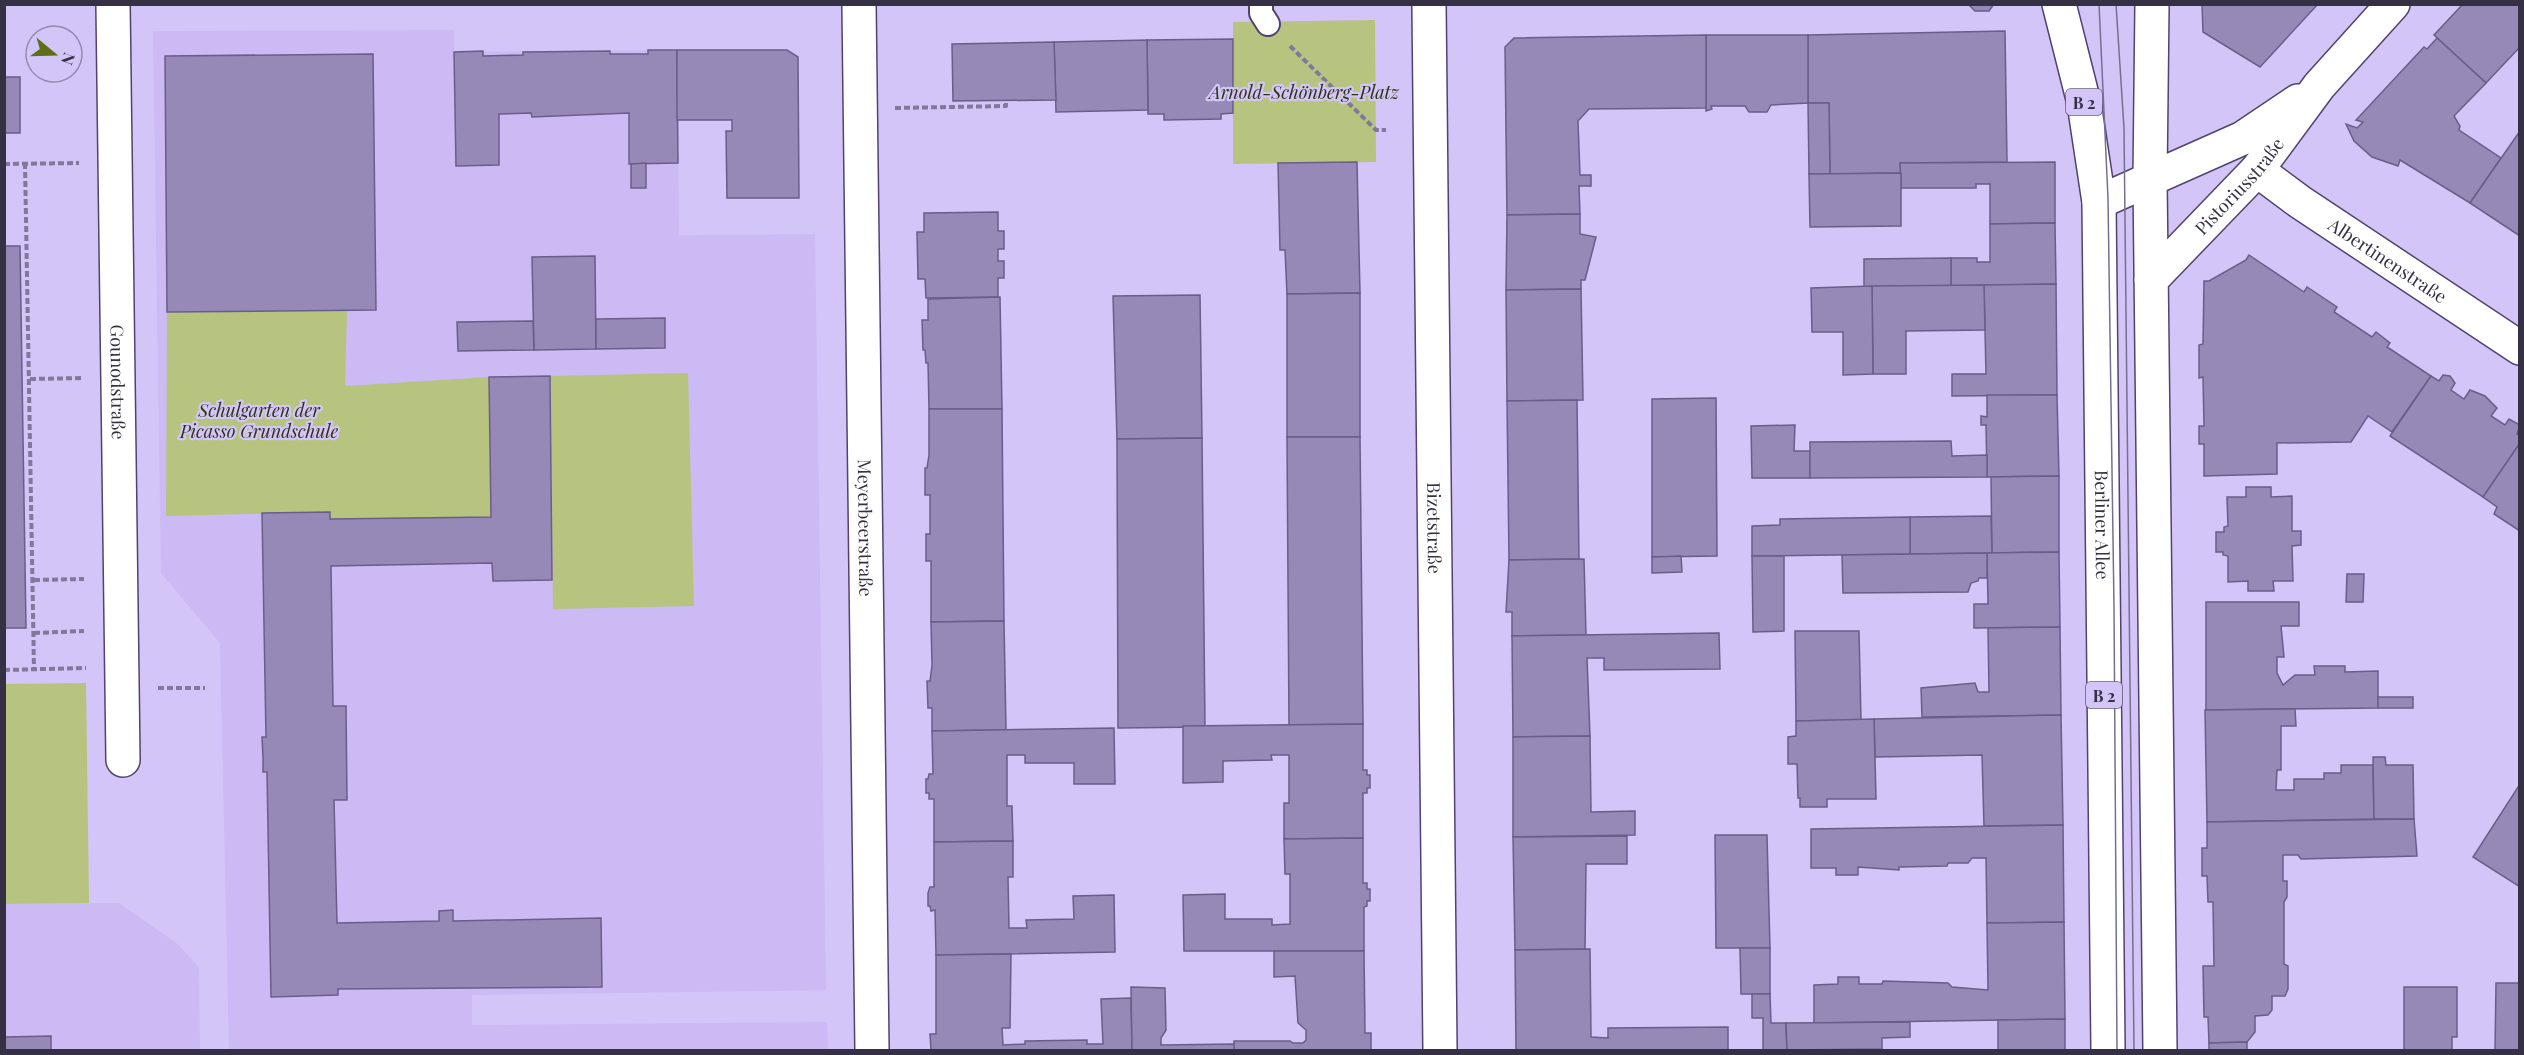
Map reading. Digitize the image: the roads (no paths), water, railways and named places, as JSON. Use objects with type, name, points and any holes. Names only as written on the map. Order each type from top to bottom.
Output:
[{"type":"street","name":"Gounodstraße","points":[[113,4],[123,760]]},
{"type":"street","name":"Meyerbeerstraße","points":[[859,4],[872,1050]]},
{"type":"street","name":"Bizetstraße","points":[[1429,4],[1440,1050]]},
{"type":"street","name":"Berliner Allee","points":[[2059,4],[2084,103],[2099,201],[2108,1050]]},
{"type":"street","points":[[2152,4],[2150,179],[2160,1050]]},
{"type":"street","name":"Pistoriusstraße","points":[[2151,280],[2257,170],[2319,86],[2393,4]]},
{"type":"street","name":"Pistoriusstraße","points":[[2099,201],[2243,138],[2319,86]]},
{"type":"street","name":"Albertinenstraße","points":[[2257,170],[2285,192],[2520,348]]},
{"type":"tram line","points":[[2099,4],[2108,198],[2117,1050]]},
{"type":"tram line","points":[[2116,4],[2124,128],[2134,1050]]},
{"type":"park label","name":"Arnold-Schönberg-Platz","points":[[1304,92]]},
{"type":"park label","name":"Schulgarten der Picasso Grundschule","points":[[259,420]]}]
